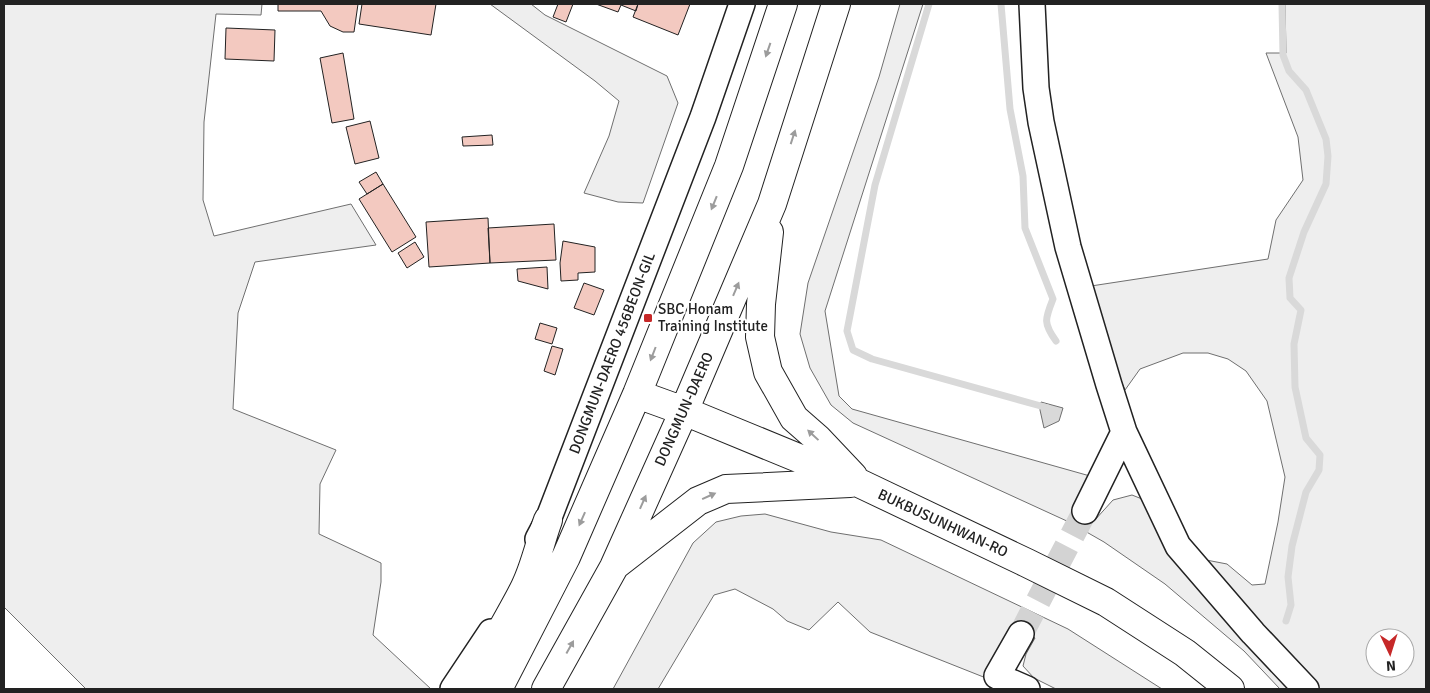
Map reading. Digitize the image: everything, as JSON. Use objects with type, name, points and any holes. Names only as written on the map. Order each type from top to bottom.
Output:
[{"type":"main road","points":[[498,689],[566,557],[637,394],[728,166],[783,4]]},
{"type":"main road","name":"DONGMUN-DAERO","points":[[546,689],[614,567],[684,411],[772,204],[836,4]]},
{"type":"main road","points":[[772,204],[761,304],[760,337],[768,372],[794,418],[818,439],[859,483]]},
{"type":"main road","name":"BUKBUSUNHWAN-RO","points":[[637,394],[684,411],[859,483],[1106,602],[1185,652],[1230,689]]},
{"type":"main road","points":[[614,567],[698,501],[726,488],[859,483]]},
{"type":"main road","points":[[478,689],[480,675],[484,666],[505,622],[526,586],[548,520]]},
{"type":"street","name":"DONGMUN-DAERO 456BEON-GIL","points":[[453,689],[495,626],[548,520],[703,117],[742,4]]},
{"type":"street","points":[[1032,4],[1036,88],[1068,247],[1124,432],[1178,546],[1253,633],[1306,689]]},
{"type":"street","points":[[1085,511],[1124,432]]},
{"type":"street","points":[[1021,634],[997,676],[1027,689]]},
{"type":"shaded area","points":[[4,4],[262,4],[261,15],[216,14],[204,122],[203,200],[214,236],[351,204],[376,245],[255,262],[238,313],[233,409],[336,450],[320,484],[319,534],[381,563],[381,582],[373,635],[431,689],[86,689],[4,607]]},
{"type":"shaded area","points":[[490,4],[531,4],[545,15],[667,76],[678,103],[643,203],[618,202],[584,193],[609,136],[619,101],[595,81]]},
{"type":"shaded area","points":[[900,4],[923,4],[825,311],[839,396],[852,409],[1090,476],[1076,508],[1094,521],[1113,500],[1132,495],[1147,501],[1296,689],[1280,689],[1244,651],[1165,584],[1104,542],[1069,522],[853,423],[831,405],[810,368],[800,334],[808,283],[879,77]]},
{"type":"shaded area","points":[[1285,4],[1426,4],[1426,689],[1316,689],[1201,559],[1227,564],[1252,585],[1265,584],[1285,477],[1267,401],[1246,371],[1228,359],[1208,353],[1183,353],[1140,369],[1125,390],[1110,356],[1091,286],[1268,259],[1276,220],[1303,180],[1298,137],[1266,53],[1286,53]]},
{"type":"shaded area","points":[[1041,402],[1063,408],[1059,421],[1044,428],[1040,410]]},
{"type":"shaded area","points":[[765,514],[831,532],[881,540],[1068,629],[1162,689],[1056,689],[1034,678],[1023,666],[1026,654],[1035,638],[1010,627],[986,678],[870,632],[838,602],[809,630],[787,621],[773,609],[735,589],[714,595],[658,689],[613,689],[693,543],[716,522],[741,516]]},
{"type":"building","points":[[278,4],[358,4],[354,32],[343,32],[330,26],[321,11],[278,11]]},
{"type":"building","points":[[362,4],[436,4],[431,35],[359,24]]},
{"type":"building","points":[[558,4],[573,4],[566,22],[553,17]]},
{"type":"building","points":[[596,4],[638,4],[636,11],[621,5],[618,12]]},
{"type":"building","points":[[638,4],[690,4],[678,35],[633,17]]},
{"type":"building","points":[[226,28],[275,30],[274,61],[225,59]]},
{"type":"building","points":[[343,53],[354,119],[332,123],[320,58]]},
{"type":"building","points":[[370,121],[379,158],[355,164],[346,127]]},
{"type":"building","points":[[492,135],[493,145],[463,146],[462,137]]},
{"type":"building","points":[[376,172],[383,184],[367,194],[359,182]]},
{"type":"building","points":[[383,184],[416,237],[392,252],[359,199]]},
{"type":"building","points":[[488,218],[490,263],[429,267],[426,222]]},
{"type":"building","points":[[554,224],[556,260],[490,263],[488,228]]},
{"type":"building","points":[[563,241],[595,247],[595,272],[578,273],[578,280],[561,281],[560,263]]},
{"type":"building","points":[[415,242],[424,257],[407,268],[398,253]]},
{"type":"building","points":[[547,267],[548,289],[518,281],[517,269]]},
{"type":"building","points":[[584,283],[604,290],[594,315],[574,308]]},
{"type":"building","points":[[540,323],[557,328],[552,344],[535,339]]},
{"type":"building","points":[[552,346],[563,349],[555,375],[544,371]]},
{"type":"waterway","points":[[929,4],[875,185],[847,331],[853,350],[872,359],[1048,408]]},
{"type":"waterway","points":[[1001,4],[1010,109],[1023,176],[1025,228],[1053,299],[1048,311],[1047,325],[1056,341]]},
{"type":"waterway","points":[[1282,4],[1283,55],[1289,71],[1306,90],[1326,139],[1328,156],[1326,184],[1304,232],[1289,278],[1290,298],[1301,310],[1294,344],[1295,387],[1306,438],[1320,455],[1319,470],[1306,492],[1292,546],[1288,577],[1291,605],[1286,621]]},
{"type":"tunnel","points":[[1021,634],[1085,511]]},
{"type":"place","name":"SBC Honam Training Institute","points":[[648,318]]}]
